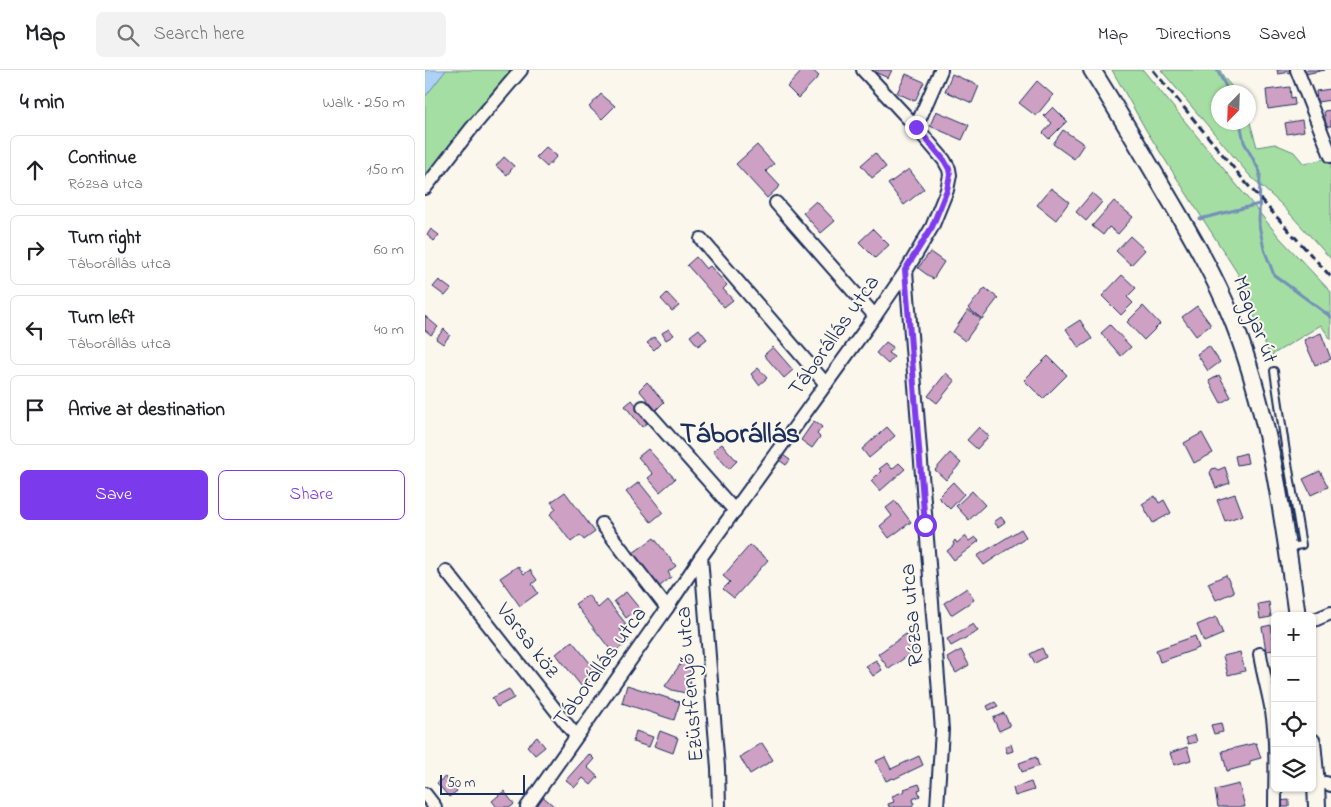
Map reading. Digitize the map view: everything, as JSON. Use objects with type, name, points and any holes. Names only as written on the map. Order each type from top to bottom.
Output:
[{"type":"street","points":[[425,188],[471,129],[521,70]]},
{"type":"street","name":"Táborállás utca","points":[[527,807],[701,557],[875,316],[932,227],[947,190],[950,175],[949,169],[944,160],[916,127],[863,70]]},
{"type":"street","points":[[916,127],[941,70]]},
{"type":"street","name":"Magyar út","points":[[1092,70],[1200,251],[1233,320],[1247,361],[1270,449],[1296,612]]},
{"type":"street","points":[[1297,70],[1331,156]]},
{"type":"street","points":[[776,203],[875,316]]},
{"type":"street","points":[[701,239],[826,384]]},
{"type":"street","name":"Rózsa utca","points":[[905,270],[942,730],[937,807]]},
{"type":"street","points":[[643,407],[735,511]]},
{"type":"street","points":[[602,524],[667,608]]},
{"type":"street","name":"Ezüstfenyő utca","points":[[701,557],[718,768],[719,807]]},
{"type":"street","name":"Varsa köz","points":[[446,571],[576,736]]},
{"type":"street","points":[[1316,619],[1331,613]]},
{"type":"street","points":[[1260,654],[1273,718],[1275,807]]},
{"type":"street","points":[[1313,747],[1324,785],[1317,807]]},
{"type":"street","points":[[425,794],[435,807]]},
{"type":"lane","points":[[1274,371],[1302,545],[1287,548]]},
{"type":"green space","points":[[446,70],[517,70],[425,188],[425,97]]},
{"type":"green space","points":[[1112,70],[1143,70],[1280,238],[1331,292],[1331,340],[1321,325],[1270,356],[1238,274],[1146,130]]},
{"type":"green space","points":[[1161,70],[1220,70],[1230,85],[1211,85],[1211,130]]},
{"type":"green space","points":[[1211,130],[1252,130],[1257,147],[1275,144],[1294,152],[1304,164],[1327,158],[1331,164],[1331,259],[1281,204],[1250,176]]},
{"type":"water","points":[[425,70],[446,70],[425,97]]},
{"type":"building","points":[[803,70],[812,70],[819,76],[798,98],[787,87]]},
{"type":"building","points":[[876,70],[892,70],[888,78],[875,72]]},
{"type":"building","points":[[1277,70],[1291,70],[1291,72],[1278,74]]},
{"type":"building","points":[[1305,70],[1325,70],[1305,74]]},
{"type":"building","points":[[906,74],[924,82],[915,101],[897,93]]},
{"type":"building","points":[[952,74],[979,86],[972,103],[945,91]]},
{"type":"building","points":[[1037,81],[1053,95],[1036,116],[1019,103]]},
{"type":"building","points":[[1290,87],[1291,98],[1294,97],[1295,105],[1268,109],[1266,90]]},
{"type":"building","points":[[1331,89],[1331,100],[1317,102],[1316,91]]},
{"type":"building","points":[[601,94],[615,106],[602,119],[589,107]]},
{"type":"building","points":[[1053,107],[1067,121],[1049,139],[1043,133],[1052,123],[1044,116]]},
{"type":"building","points":[[1331,110],[1331,126],[1326,126],[1324,111]]},
{"type":"building","points":[[936,111],[969,125],[962,140],[930,126]]},
{"type":"building","points":[[1302,120],[1304,131],[1287,134],[1285,123]]},
{"type":"building","points":[[1063,130],[1084,144],[1074,159],[1053,144]]},
{"type":"building","points":[[757,145],[774,164],[766,171],[780,186],[767,198],[736,164]]},
{"type":"building","points":[[546,147],[557,156],[547,167],[536,157]]},
{"type":"building","points":[[875,153],[886,167],[872,178],[861,165]]},
{"type":"building","points":[[504,157],[514,166],[507,175],[496,166]]},
{"type":"building","points":[[909,169],[924,189],[904,205],[888,184]]},
{"type":"building","points":[[1051,188],[1069,202],[1056,220],[1037,205]]},
{"type":"building","points":[[1092,193],[1102,202],[1086,221],[1076,212]]},
{"type":"building","points":[[816,201],[835,221],[821,233],[803,213]]},
{"type":"building","points":[[1114,201],[1133,217],[1118,234],[1109,227],[1103,235],[1092,226]]},
{"type":"building","points":[[431,229],[439,235],[434,241],[427,235]]},
{"type":"building","points":[[873,229],[889,245],[875,258],[859,242]]},
{"type":"building","points":[[1130,236],[1145,250],[1131,265],[1116,251]]},
{"type":"building","points":[[930,252],[944,262],[933,279],[918,268]]},
{"type":"building","points":[[696,257],[706,269],[710,266],[727,285],[723,289],[733,300],[724,307],[687,265]]},
{"type":"building","points":[[1122,275],[1136,288],[1127,297],[1133,303],[1121,315],[1102,296]]},
{"type":"building","points":[[439,280],[451,289],[445,296],[433,287]]},
{"type":"building","points":[[985,288],[998,298],[982,319],[968,308]]},
{"type":"building","points":[[667,293],[679,306],[672,311],[661,299]]},
{"type":"building","points":[[1143,306],[1160,324],[1144,340],[1127,322]]},
{"type":"building","points":[[1197,306],[1211,325],[1196,336],[1182,317]]},
{"type":"building","points":[[968,310],[981,319],[965,341],[953,332]]},
{"type":"building","points":[[425,316],[438,327],[431,335],[425,330]]},
{"type":"building","points":[[1080,320],[1092,339],[1079,348],[1066,329]]},
{"type":"building","points":[[1110,325],[1131,347],[1121,356],[1101,333]]},
{"type":"building","points":[[444,329],[450,335],[443,344],[436,339]]},
{"type":"building","points":[[669,329],[674,335],[666,340],[662,333]]},
{"type":"building","points":[[699,329],[707,339],[698,346],[690,336]]},
{"type":"building","points":[[1321,333],[1331,359],[1315,365],[1304,340]]},
{"type":"building","points":[[654,337],[660,344],[654,350],[647,343]]},
{"type":"building","points":[[886,342],[893,347],[888,353],[894,357],[888,364],[876,353]]},
{"type":"building","points":[[1209,346],[1220,362],[1208,371],[1197,354]]},
{"type":"building","points":[[773,347],[793,370],[784,378],[764,355]]},
{"type":"building","points":[[1048,356],[1067,375],[1043,399],[1024,380]]},
{"type":"building","points":[[758,368],[767,378],[759,385],[751,374]]},
{"type":"building","points":[[946,373],[955,381],[937,403],[928,396]]},
{"type":"building","points":[[1219,375],[1231,397],[1221,403],[1209,381]]},
{"type":"building","points":[[647,382],[664,402],[656,410],[639,390]]},
{"type":"building","points":[[632,400],[649,421],[642,427],[625,406]]},
{"type":"building","points":[[814,421],[822,427],[817,434],[820,437],[812,448],[801,440]]},
{"type":"building","points":[[887,427],[895,436],[869,458],[862,449]]},
{"type":"building","points":[[979,427],[989,436],[977,449],[967,440]]},
{"type":"building","points":[[1202,433],[1213,453],[1194,463],[1184,443]]},
{"type":"building","points":[[722,444],[737,461],[729,469],[713,451]]},
{"type":"building","points":[[648,449],[675,479],[660,492],[648,478],[653,474],[638,457]]},
{"type":"building","points":[[950,453],[961,463],[946,480],[935,470]]},
{"type":"building","points":[[1246,453],[1248,463],[1237,465],[1235,456]]},
{"type":"building","points":[[783,455],[790,460],[786,465],[779,460]]},
{"type":"building","points":[[887,463],[892,469],[899,463],[905,469],[880,491],[871,481],[881,471],[879,469]]},
{"type":"building","points":[[1225,467],[1230,483],[1216,488],[1210,473],[1212,469],[1218,470]]},
{"type":"building","points":[[1320,471],[1328,487],[1311,495],[1303,479]]},
{"type":"building","points":[[639,482],[663,512],[651,522],[626,492]]},
{"type":"building","points":[[953,482],[964,494],[950,509],[938,497]]},
{"type":"building","points":[[972,491],[985,505],[969,520],[956,506]]},
{"type":"building","points":[[565,492],[595,532],[584,540],[580,535],[571,542],[550,514],[556,509],[551,502]]},
{"type":"building","points":[[1235,494],[1243,515],[1225,521],[1217,500]]},
{"type":"building","points":[[1155,496],[1159,503],[1164,500],[1171,513],[1153,523],[1142,504]]},
{"type":"building","points":[[895,501],[911,522],[889,538],[880,526],[892,516],[886,508]]},
{"type":"building","points":[[1001,517],[1005,522],[998,527],[994,522]]},
{"type":"building","points":[[1021,529],[1026,537],[984,565],[977,556]]},
{"type":"building","points":[[965,536],[969,541],[975,537],[979,541],[954,560],[947,551],[954,545],[955,540],[957,543]]},
{"type":"building","points":[[654,538],[676,566],[668,572],[671,577],[659,587],[633,553]]},
{"type":"building","points":[[750,545],[768,560],[734,598],[723,589],[730,582],[723,576]]},
{"type":"building","points":[[518,566],[524,574],[530,570],[537,580],[532,584],[538,593],[520,606],[500,578]]},
{"type":"building","points":[[1226,575],[1234,592],[1216,600],[1208,583]]},
{"type":"building","points":[[967,588],[974,600],[951,615],[944,603]]},
{"type":"building","points":[[626,592],[639,608],[626,618],[614,601]]},
{"type":"building","points":[[588,595],[598,608],[607,600],[626,624],[620,629],[629,641],[613,653],[575,604]]},
{"type":"building","points":[[1269,602],[1271,617],[1260,619],[1258,604]]},
{"type":"building","points":[[1216,617],[1223,634],[1204,642],[1197,625]]},
{"type":"building","points":[[973,624],[978,631],[951,646],[947,639]]},
{"type":"building","points":[[1271,625],[1271,650],[1266,651],[1262,627]]},
{"type":"building","points":[[906,634],[917,649],[889,669],[878,654]]},
{"type":"building","points":[[1195,636],[1199,648],[1160,662],[1156,650]]},
{"type":"building","points":[[572,641],[599,674],[582,687],[556,654]]},
{"type":"building","points":[[1042,648],[1046,657],[1035,663],[1030,654]]},
{"type":"building","points":[[961,650],[969,665],[956,673],[947,658]]},
{"type":"building","points":[[1240,652],[1245,671],[1228,675],[1223,656]]},
{"type":"building","points":[[684,659],[691,661],[690,694],[672,690],[665,686]]},
{"type":"building","points":[[876,660],[882,670],[873,676],[866,666]]},
{"type":"building","points":[[1268,672],[1271,672],[1270,692]]},
{"type":"building","points":[[627,685],[680,702],[674,720],[622,703]]},
{"type":"building","points":[[509,689],[514,698],[497,707],[492,698]]},
{"type":"building","points":[[995,702],[998,706],[989,710],[987,706]]},
{"type":"building","points":[[1004,713],[1010,726],[999,731],[993,718]]},
{"type":"building","points":[[1221,723],[1223,732],[1214,734],[1211,725]]},
{"type":"building","points":[[636,731],[653,737],[649,747],[633,742]]},
{"type":"building","points":[[660,731],[678,738],[673,753],[654,746]]},
{"type":"building","points":[[1195,735],[1197,742],[1188,744],[1186,738]]},
{"type":"building","points":[[537,737],[545,747],[535,755],[527,746]]},
{"type":"building","points":[[762,743],[773,760],[750,774],[740,757]]},
{"type":"building","points":[[1256,743],[1261,758],[1250,761],[1250,765],[1227,771],[1222,751]]},
{"type":"building","points":[[1011,744],[1013,751],[1007,753],[1005,747]]},
{"type":"building","points":[[1187,747],[1191,760],[1174,765],[1170,753]]},
{"type":"building","points":[[589,754],[594,759],[587,767],[598,777],[591,785],[583,778],[575,787],[566,780]]},
{"type":"building","points":[[919,756],[923,765],[886,781],[876,761],[885,757],[891,769]]},
{"type":"building","points":[[1036,757],[1039,766],[1022,772],[1019,763]]},
{"type":"building","points":[[445,777],[457,791],[449,797],[437,783]]},
{"type":"building","points":[[1031,782],[1034,790],[1015,796],[1013,788]]},
{"type":"building","points":[[919,784],[921,789],[918,790],[920,796],[913,799],[914,803],[912,806],[889,807],[888,804],[894,802],[892,796],[905,791],[904,789]]},
{"type":"building","points":[[1239,784],[1245,807],[1218,807],[1215,790]]},
{"type":"building","points":[[504,791],[514,804],[511,807],[497,807],[492,801]]},
{"type":"building","points":[[541,795],[555,807],[536,807],[533,805]]},
{"type":"building","points":[[1289,800],[1289,807],[1279,807],[1278,801]]},
{"type":"waterway","points":[[1217,70],[1225,85]]},
{"type":"waterway","points":[[1242,130],[1244,142],[1260,172],[1259,225],[1264,249],[1274,275],[1331,317]]},
{"type":"waterway","points":[[1200,219],[1259,204]]},
{"type":"railway","points":[[1153,70],[1246,183],[1331,277]]},
{"type":"district","name":"Táborállás","points":[[740,435]]},
{"type":"route","points":[[916,127],[944,160],[950,175],[947,190],[932,227],[905,270],[925,525]]}]
